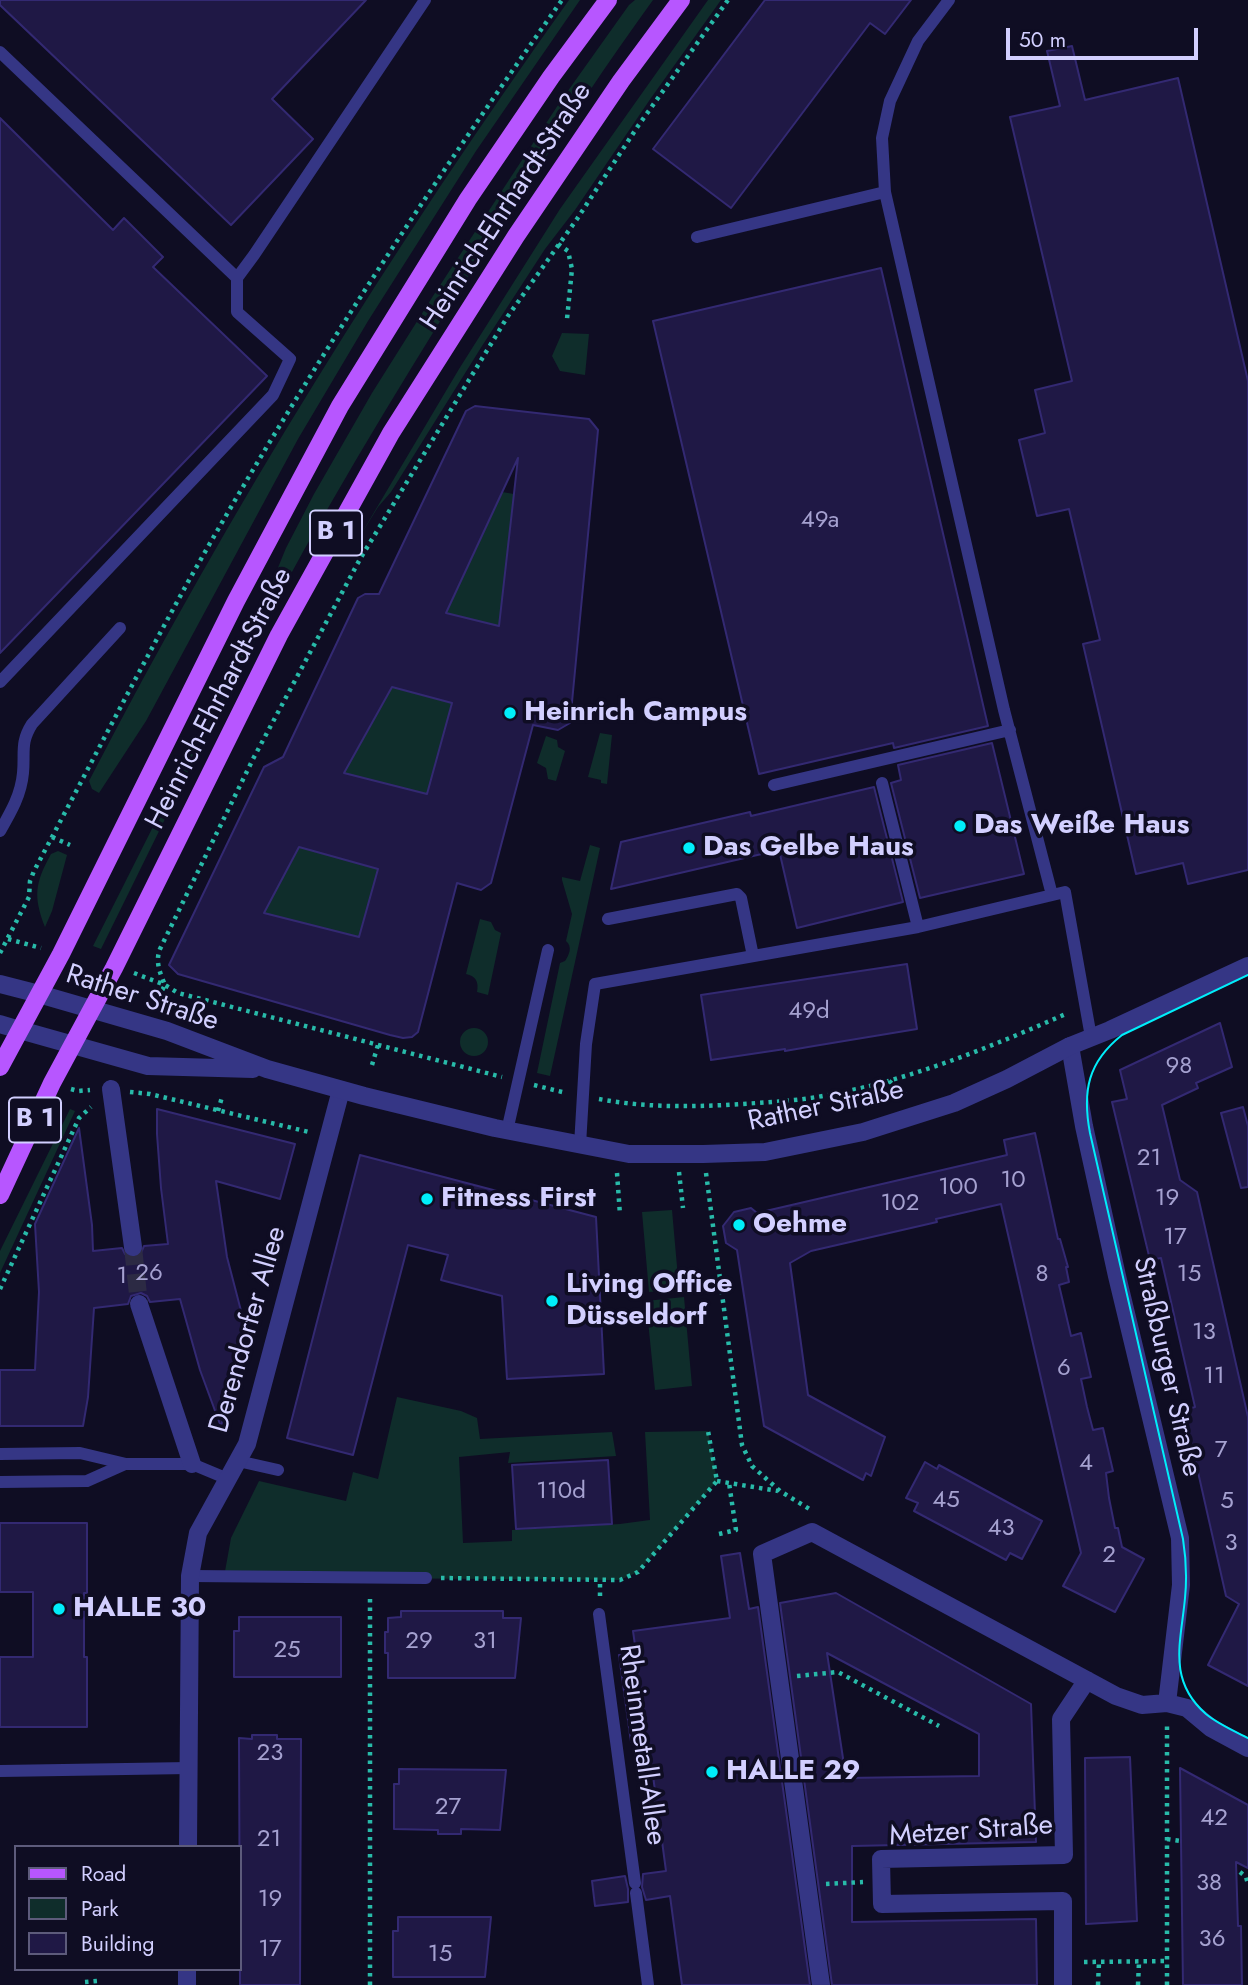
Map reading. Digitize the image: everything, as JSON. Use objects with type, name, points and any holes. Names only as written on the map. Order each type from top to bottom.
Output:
[{"type":"main road","name":"Heinrich-Ehrhardt-Straße","points":[[0,1067],[66,944],[236,601],[340,406],[468,199],[608,0]]},
{"type":"main road","name":"Heinrich-Ehrhardt-Straße","points":[[0,1195],[52,1083],[114,968],[279,635],[391,433],[516,236],[621,81],[681,0]]},
{"type":"street","name":"Rather Straße","points":[[0,984],[167,1031],[267,1069],[508,1131],[629,1154],[703,1154],[765,1152],[863,1132],[954,1103],[1070,1046],[1160,1008],[1248,966]]},
{"type":"street","name":"Rather Straße","points":[[0,1024],[148,1066],[267,1069]]},
{"type":"street","name":"Straßburger Straße","points":[[1070,1046],[1084,1126],[1180,1538],[1181,1586],[1167,1703]]},
{"type":"street","points":[[111,1089],[133,1247]]},
{"type":"street","name":"Derendorfer Allee","points":[[188,1845],[190,1576],[198,1533],[247,1444],[341,1090]]},
{"type":"street","points":[[139,1304],[192,1464]]},
{"type":"street","points":[[821,1985],[762,1554],[812,1532],[1130,1702],[1142,1705],[1167,1703],[1187,1708],[1212,1728],[1248,1748]]},
{"type":"street","name":"Metzer Straße","points":[[1063,1985],[1063,1901],[882,1904],[881,1859],[1064,1855],[1061,1718],[1087,1680]]},
{"type":"lane","points":[[0,682],[273,396],[290,359],[237,312],[237,278],[425,0]]},
{"type":"lane","points":[[949,0],[918,41],[890,101],[882,138],[885,192],[1010,730],[1052,895]]},
{"type":"lane","points":[[0,52],[237,278]]},
{"type":"lane","points":[[697,237],[885,192]]},
{"type":"lane","points":[[0,831],[19,794],[24,736],[120,628]]},
{"type":"lane","points":[[774,785],[1010,730]]},
{"type":"lane","points":[[882,783],[918,927]]},
{"type":"lane","points":[[580,1144],[586,1044],[595,984],[918,927],[1065,892],[1091,1037]]},
{"type":"lane","points":[[608,919],[737,894],[741,898],[752,956]]},
{"type":"lane","points":[[508,1131],[548,950]]},
{"type":"lane","points":[[0,1454],[80,1453],[126,1464],[192,1464],[229,1479]]},
{"type":"lane","points":[[238,1461],[278,1470]]},
{"type":"lane","points":[[0,1482],[87,1481],[126,1464]]},
{"type":"lane","points":[[190,1576],[426,1578]]},
{"type":"lane","name":"Rheinmetall-Allee","points":[[599,1614],[648,1985]]},
{"type":"lane","points":[[0,1772],[189,1768]]},
{"type":"path","points":[[0,953],[29,897],[34,871],[189,582],[326,352],[442,173],[562,0]]},
{"type":"path","name":"Heinrich-Ehrhardt-Straße","points":[[164,985],[157,959],[160,949],[253,759],[360,559],[508,316],[728,0]]},
{"type":"path","points":[[558,244],[568,251],[572,269],[567,319]]},
{"type":"path","points":[[52,837],[70,845]]},
{"type":"path","name":"Rather Straße","points":[[8,939],[35,947]]},
{"type":"path","name":"Rather Straße","points":[[142,975],[164,985]]},
{"type":"path","points":[[156,1003],[164,985]]},
{"type":"path","name":"Rather Straße","points":[[901,1091],[888,1080],[988,1047],[1085,1006]]},
{"type":"path","points":[[372,1066],[378,1045]]},
{"type":"path","points":[[0,1289],[79,1118],[111,1089],[150,1094],[307,1131]]},
{"type":"path","points":[[218,1111],[222,1097]]},
{"type":"path","points":[[616,1152],[620,1214]]},
{"type":"path","points":[[677,1154],[683,1209]]},
{"type":"path","points":[[703,1154],[742,1446],[752,1466],[780,1491],[811,1509],[812,1532]]},
{"type":"path","points":[[708,1430],[717,1482]]},
{"type":"path","points":[[717,1482],[780,1491]]},
{"type":"path","points":[[426,1578],[620,1580],[638,1572],[717,1482]]},
{"type":"path","points":[[719,1534],[736,1530],[729,1483]]},
{"type":"path","points":[[370,1579],[370,1985]]},
{"type":"path","points":[[779,1678],[838,1672],[939,1726]]},
{"type":"path","points":[[1167,1703],[1167,1985]]},
{"type":"path","points":[[1167,1839],[1181,1841]]},
{"type":"path","points":[[1240,1872],[1246,1877],[1248,1884]]},
{"type":"path","points":[[808,1885],[882,1881]]},
{"type":"path","points":[[1063,1963],[1167,1961]]},
{"type":"path","points":[[1098,1985],[1099,1962]]},
{"type":"path","points":[[1138,1985],[1139,1962]]},
{"type":"path","points":[[85,1982],[97,1982]]},
{"type":"green space","points":[[569,0],[580,0],[476,151],[368,321],[298,439],[146,721],[99,793],[92,789],[89,781],[198,579],[315,382],[439,189]]},
{"type":"green space","points":[[635,0],[653,0],[494,236],[356,459],[251,649],[101,949],[93,946],[255,624],[286,548],[314,494],[372,393],[433,296],[560,102]]},
{"type":"green space","points":[[708,0],[721,0],[545,249],[357,541],[459,369],[560,209]]},
{"type":"green space","points":[[562,333],[589,334],[585,375],[560,371],[552,356]]},
{"type":"green space","points":[[502,492],[514,494],[499,626],[446,613]]},
{"type":"green space","points":[[392,687],[452,703],[427,794],[344,773]]},
{"type":"green space","points":[[600,733],[612,735],[607,784],[588,777]]},
{"type":"green space","points":[[546,736],[557,740],[558,747],[565,751],[556,781],[548,779],[546,768],[537,763]]},
{"type":"green space","points":[[590,845],[600,848],[550,1076],[537,1073],[560,963],[565,961],[570,951],[566,941],[572,914],[562,877],[580,881]]},
{"type":"green space","points":[[299,847],[378,869],[359,937],[264,913]]},
{"type":"green space","points":[[58,851],[67,855],[45,927],[37,898],[39,882],[51,854]]},
{"type":"green space","points":[[480,919],[491,922],[495,930],[501,933],[488,995],[477,992],[476,980],[466,974]]},
{"type":"green space","points":[[474,1028],[484,1032],[488,1042],[484,1052],[474,1056],[464,1052],[460,1042],[464,1032]]},
{"type":"green space","points":[[70,1109],[75,1111],[0,1273],[0,1251]]},
{"type":"green space","points":[[672,1210],[679,1289],[649,1292],[642,1212]]},
{"type":"green space","points":[[684,1297],[692,1386],[655,1390],[646,1301]]},
{"type":"green space","points":[[397,1397],[461,1411],[477,1418],[480,1439],[612,1432],[616,1456],[508,1463],[510,1452],[459,1457],[463,1543],[512,1541],[512,1530],[650,1520],[645,1432],[708,1431],[717,1481],[638,1572],[620,1580],[224,1577],[231,1538],[259,1481],[346,1501],[353,1472],[378,1479]]},
{"type":"building","points":[[0,0],[366,0],[272,99],[313,139],[231,225],[0,5]]},
{"type":"building","points":[[765,0],[911,0],[885,34],[870,23],[731,208],[653,149]]},
{"type":"building","points":[[1072,46],[1085,100],[1178,78],[1248,381],[1248,870],[1188,884],[1183,863],[1136,874],[1083,644],[1100,640],[1069,509],[1037,516],[1019,440],[1045,433],[1035,390],[1072,381],[1010,117],[1060,106],[1047,51]]},
{"type":"building","points":[[0,118],[113,230],[124,218],[163,257],[153,267],[267,376],[0,653]]},
{"type":"building","points":[[881,268],[988,726],[894,748],[893,743],[759,774],[653,321]]},
{"type":"building","name":"Heinrich Campus","points":[[475,406],[589,419],[598,430],[570,723],[558,730],[533,725],[491,883],[481,890],[457,883],[418,1032],[412,1037],[403,1038],[390,1035],[178,974],[169,965],[264,767],[283,757],[358,598],[365,594],[379,594],[466,411]],"holes":[[[518,458],[499,626],[446,613]],[[392,687],[452,703],[427,794],[344,773]],[[299,847],[378,869],[359,937],[264,913]]]},
{"type":"building","name":"Das Weiße Haus","points":[[992,743],[1024,874],[920,898],[891,783],[901,780],[898,765]]},
{"type":"building","points":[[874,787],[903,902],[797,928],[779,850],[611,889],[621,842],[750,812],[751,816]]},
{"type":"building","points":[[907,964],[917,1029],[785,1051],[711,1060],[701,995]]},
{"type":"building","points":[[1220,1023],[1232,1067],[1196,1083],[1198,1088],[1162,1105],[1180,1180],[1197,1192],[1248,1417],[1248,1686],[1208,1665],[1239,1604],[1226,1596],[1184,1410],[1195,1407],[1161,1258],[1150,1260],[1112,1102],[1127,1099],[1120,1070]]},
{"type":"building","points":[[1243,1107],[1248,1126],[1248,1187],[1241,1188],[1221,1113]]},
{"type":"building","points":[[157,1109],[295,1144],[280,1199],[216,1181],[227,1257],[246,1330],[221,1427],[200,1370],[180,1299],[150,1302],[147,1296],[141,1293],[131,1296],[128,1304],[94,1308],[88,1397],[83,1426],[0,1426],[0,1370],[35,1370],[39,1292],[35,1224],[79,1128],[93,1251],[122,1248],[125,1254],[134,1258],[140,1255],[144,1246],[168,1244],[161,1188]]},
{"type":"building","points":[[1035,1133],[1058,1239],[1068,1267],[1069,1282],[1059,1285],[1071,1336],[1081,1333],[1091,1377],[1081,1379],[1087,1407],[1093,1430],[1103,1428],[1113,1471],[1106,1473],[1115,1528],[1118,1528],[1122,1547],[1144,1559],[1115,1612],[1063,1586],[1081,1553],[1001,1204],[936,1219],[937,1222],[811,1251],[790,1263],[808,1395],[885,1437],[871,1476],[866,1473],[863,1480],[764,1426],[737,1250],[726,1243],[723,1226],[734,1212],[751,1208],[757,1213],[1007,1155],[1004,1140]]},
{"type":"building","name":"Living Office Düsseldorf","points":[[360,1155],[596,1217],[604,1374],[507,1379],[502,1296],[441,1280],[448,1255],[408,1245],[353,1455],[287,1438]]},
{"type":"building","points":[[608,1460],[612,1524],[516,1529],[512,1465]]},
{"type":"building","points":[[925,1462],[937,1469],[939,1465],[1042,1521],[1022,1559],[1010,1553],[1006,1560],[914,1511],[918,1503],[906,1498]]},
{"type":"building","name":"HALLE 30","points":[[0,1523],[87,1523],[84,1657],[87,1657],[87,1727],[0,1727],[0,1657],[33,1657],[33,1592],[0,1592]]},
{"type":"building","name":"HALLE 29","points":[[740,1553],[749,1609],[758,1607],[810,1985],[682,1985],[670,1896],[646,1900],[642,1887],[643,1874],[666,1871],[660,1826],[649,1813],[656,1798],[648,1739],[631,1742],[619,1655],[636,1652],[633,1631],[730,1618],[721,1556]]},
{"type":"building","points":[[836,1593],[1031,1704],[1036,1842],[852,1846],[852,1922],[1036,1919],[1037,1985],[832,1985],[780,1603]],"holes":[[[827,1653],[979,1734],[979,1776],[846,1778]]]},
{"type":"building","points":[[401,1611],[503,1611],[503,1618],[521,1618],[515,1678],[388,1678],[385,1632],[388,1632],[388,1618],[401,1617]]},
{"type":"building","points":[[239,1617],[341,1617],[341,1677],[234,1677],[234,1631],[239,1631]]},
{"type":"building","points":[[252,1735],[301,1739],[300,1985],[240,1985],[242,1845],[239,1845],[239,1738],[252,1739]]},
{"type":"building","points":[[1130,1757],[1137,1921],[1086,1924],[1085,1758]]},
{"type":"building","points":[[1180,1768],[1248,1805],[1248,1868],[1236,1862],[1242,1985],[1183,1985]]},
{"type":"building","points":[[399,1769],[506,1770],[500,1830],[461,1829],[461,1834],[438,1834],[438,1830],[394,1829],[394,1784],[399,1784]]},
{"type":"building","points":[[625,1876],[628,1902],[595,1906],[592,1881]]},
{"type":"building","points":[[398,1917],[491,1917],[485,1977],[393,1977],[393,1931],[398,1931]]},
{"type":"tunnel","points":[[133,1247],[139,1304]]},
{"type":"tram line","points":[[1248,975],[1122,1035],[1095,1067],[1090,1078],[1087,1104],[1090,1133],[1183,1539],[1186,1583],[1179,1660],[1181,1674],[1194,1701],[1206,1714],[1248,1738]]},
{"type":"place","name":"Heinrich Campus","points":[[510,713]]},
{"type":"place","name":"Das Weiße Haus","points":[[960,826]]},
{"type":"place","name":"Das Gelbe Haus","points":[[689,848]]},
{"type":"place","name":"Fitness First","points":[[427,1199]]},
{"type":"place","name":"Oehme","points":[[739,1225]]},
{"type":"place","name":"Living Office Düsseldorf","points":[[552,1301]]},
{"type":"place","name":"HALLE 30","points":[[59,1609]]},
{"type":"place","name":"HALLE 29","points":[[712,1772]]}]
